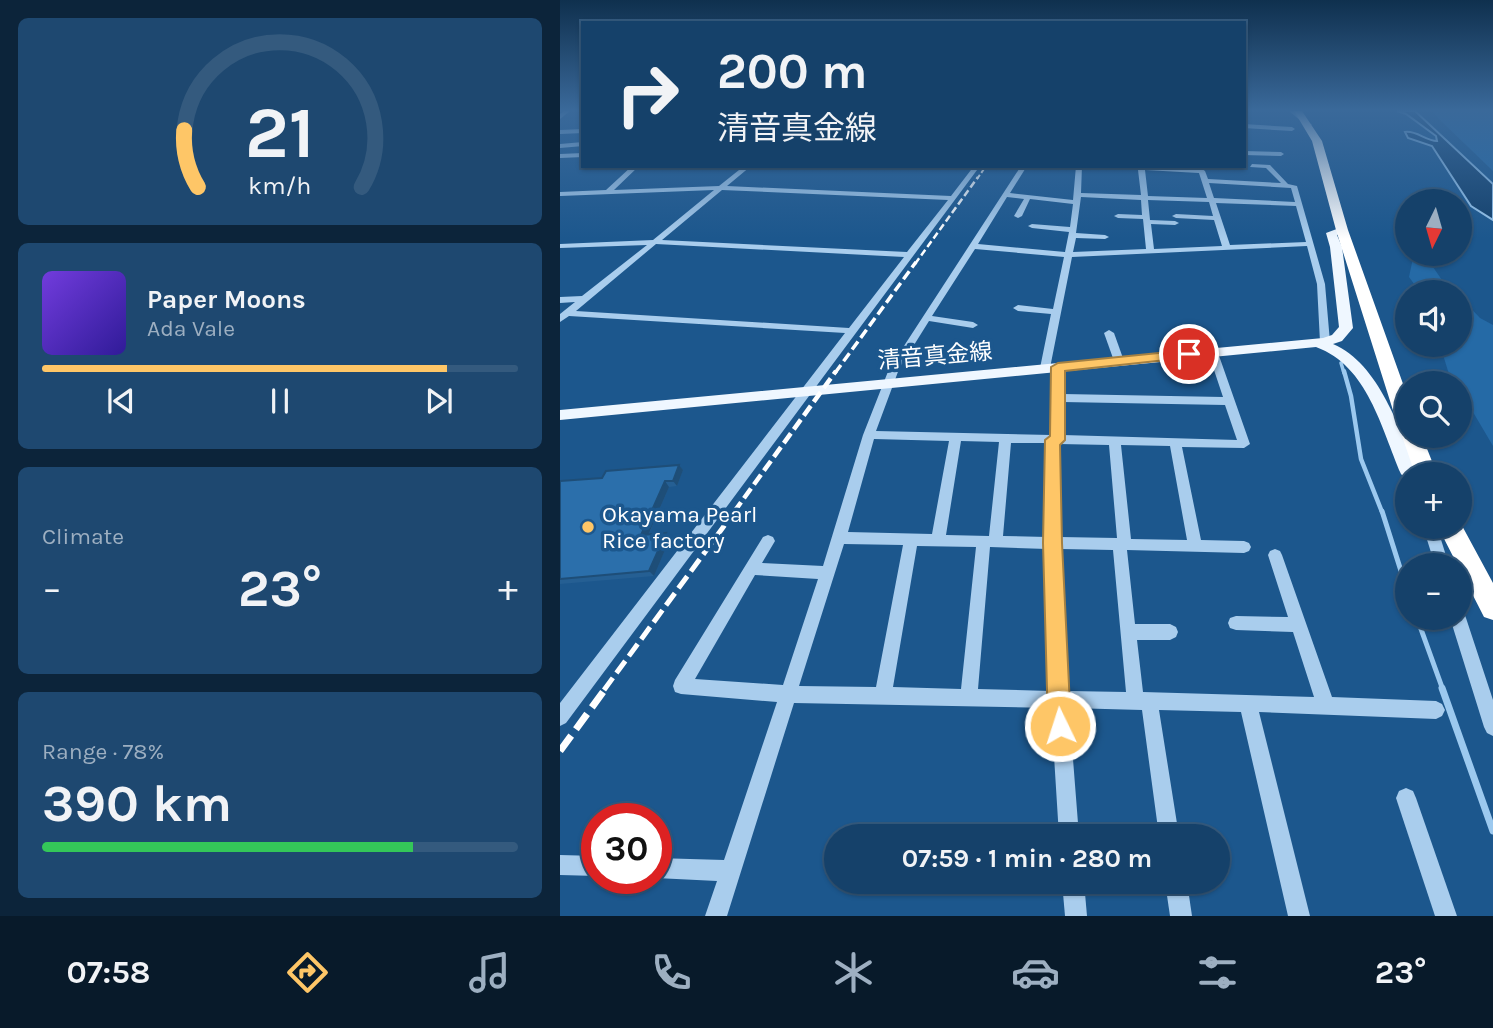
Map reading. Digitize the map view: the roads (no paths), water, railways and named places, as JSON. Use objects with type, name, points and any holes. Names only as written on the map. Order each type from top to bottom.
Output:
[{"type":"highway","points":[[1319,154],[1395,387]]},
{"type":"highway","points":[[1456,539],[1493,608]]},
{"type":"main road","points":[[1342,230],[1331,233],[1336,247],[1352,360]]},
{"type":"main road","name":"清音真金線","points":[[560,415],[1320,342],[1337,338],[1346,328]]},
{"type":"main road","name":"清音真金線","points":[[1320,342],[1342,352],[1367,379],[1408,462]]},
{"type":"street","points":[[1247,154],[1256,166],[1268,166],[1286,185]]},
{"type":"street","points":[[1272,154],[1281,154]]},
{"type":"street","points":[[560,156],[581,155]]},
{"type":"street","points":[[608,192],[634,168]]},
{"type":"street","points":[[564,316],[745,168]]},
{"type":"street","points":[[560,717],[975,168]]},
{"type":"street","points":[[716,916],[786,694],[839,538],[869,435],[888,383],[894,369],[1023,168]]},
{"type":"street","points":[[1068,824],[1057,699],[1052,543],[1058,398],[1051,368],[1056,312],[1078,199],[1079,168]]},
{"type":"street","points":[[1141,168],[1150,252]]},
{"type":"street","points":[[1160,168],[1199,170],[1204,177],[1227,248]]},
{"type":"street","points":[[1204,177],[1242,174]]},
{"type":"street","points":[[1204,177],[1294,186],[1321,284],[1320,342]]},
{"type":"street","points":[[560,194],[720,188],[953,198]]},
{"type":"street","points":[[1005,195],[1298,204]]},
{"type":"street","points":[[1018,216],[1028,197]]},
{"type":"street","points":[[1118,216],[1147,220],[1217,218]]},
{"type":"street","points":[[1032,226],[1105,237]]},
{"type":"street","points":[[560,246],[654,242],[909,255]]},
{"type":"street","points":[[972,246],[1069,255],[1310,244]]},
{"type":"street","points":[[560,300],[585,299]]},
{"type":"street","points":[[1018,308],[1056,312]]},
{"type":"street","points":[[564,316],[851,331]]},
{"type":"street","points":[[926,318],[973,325]]},
{"type":"street","points":[[1109,333],[1119,361]]},
{"type":"street","points":[[869,435],[1244,444],[1213,352]]},
{"type":"street","points":[[1058,398],[1230,401]]},
{"type":"street","points":[[938,541],[956,438]]},
{"type":"street","points":[[969,697],[1005,439]]},
{"type":"street","points":[[1115,441],[1128,632],[1167,824]]},
{"type":"street","points":[[1175,442],[1195,545]]},
{"type":"street","points":[[839,538],[1244,547]]},
{"type":"street","points":[[883,696],[911,540]]},
{"type":"street","points":[[768,541],[681,686],[786,694],[1248,703],[1436,710]]},
{"type":"street","points":[[1275,555],[1326,706]]},
{"type":"street","points":[[752,569],[827,573]]},
{"type":"street","points":[[1236,622],[1299,625]]},
{"type":"street","points":[[1462,630],[1493,727]]},
{"type":"street","points":[[1128,632],[1170,632]]},
{"type":"street","points":[[1248,703],[1299,916]]},
{"type":"street","points":[[1406,798],[1446,916]]},
{"type":"street","points":[[560,865],[581,866]]},
{"type":"street","points":[[672,869],[730,871]]},
{"type":"street","points":[[1074,894],[1076,916]]},
{"type":"street","points":[[1178,894],[1181,916]]},
{"type":"waterway","points":[[1341,363],[1344,373]]},
{"type":"waterway","points":[[1344,371],[1351,396],[1361,459],[1382,512]]},
{"type":"waterway","points":[[1382,511],[1395,553]]},
{"type":"waterway","points":[[1421,630],[1443,690]]},
{"type":"waterway","points":[[1442,688],[1493,831]]},
{"type":"railway","points":[[977,179],[985,168]]},
{"type":"railway","points":[[915,264],[978,177]]},
{"type":"railway","points":[[835,373],[916,262]]},
{"type":"railway","points":[[734,512],[836,371]]},
{"type":"railway","points":[[604,690],[735,511]]},
{"type":"railway","points":[[560,751],[606,688]]},
{"type":"place","name":"Okayama Pearl Rice factory","points":[[588,527]]}]
